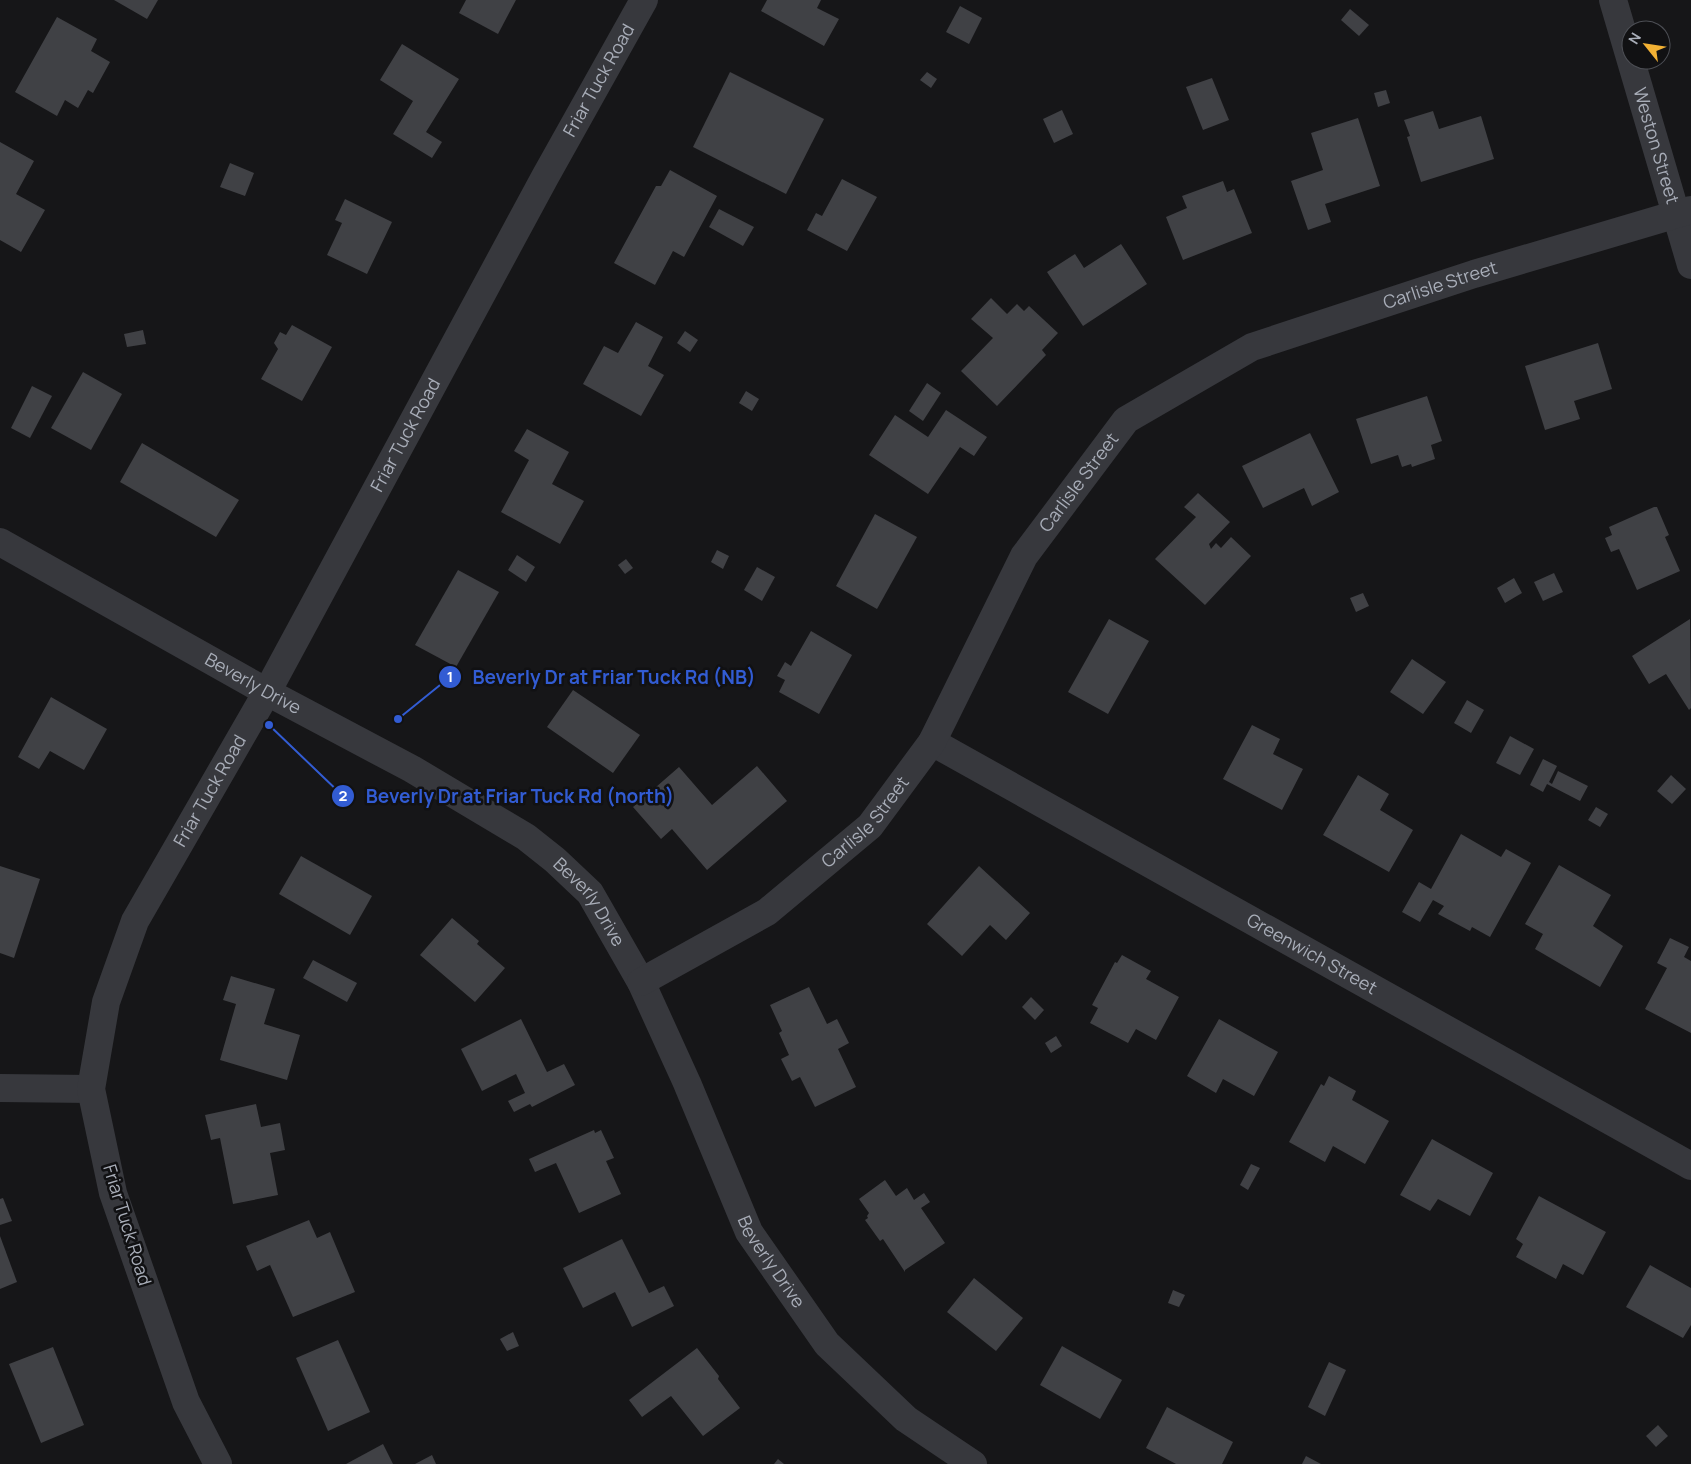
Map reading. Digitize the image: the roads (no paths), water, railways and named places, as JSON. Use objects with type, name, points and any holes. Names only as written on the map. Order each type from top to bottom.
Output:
[{"type":"street","name":"Friar Tuck Road","points":[[218,1464],[186,1402],[113,1193],[91,1089],[106,1002],[135,921],[267,692],[545,177],[644,0]]},
{"type":"street","name":"Weston Street","points":[[1613,0],[1683,212],[1691,265]]},
{"type":"street","name":"Carlisle Street","points":[[641,982],[766,912],[870,826],[932,742],[1024,556],[1126,420],[1252,347],[1474,274],[1683,212]]},
{"type":"street","name":"Beverly Drive","points":[[0,542],[267,692],[412,769],[526,837],[555,860],[590,893],[641,982],[687,1083],[749,1232],[827,1344],[906,1419],[973,1464]]},
{"type":"street","name":"Greenwich Street","points":[[932,742],[1691,1166]]},
{"type":"street","points":[[0,1088],[91,1089]]},
{"type":"place","name":"Beverly Dr at Friar Tuck Rd (NB)","points":[[398,719]]},
{"type":"place","name":"Beverly Dr at Friar Tuck Rd (north)","points":[[269,725]]}]
